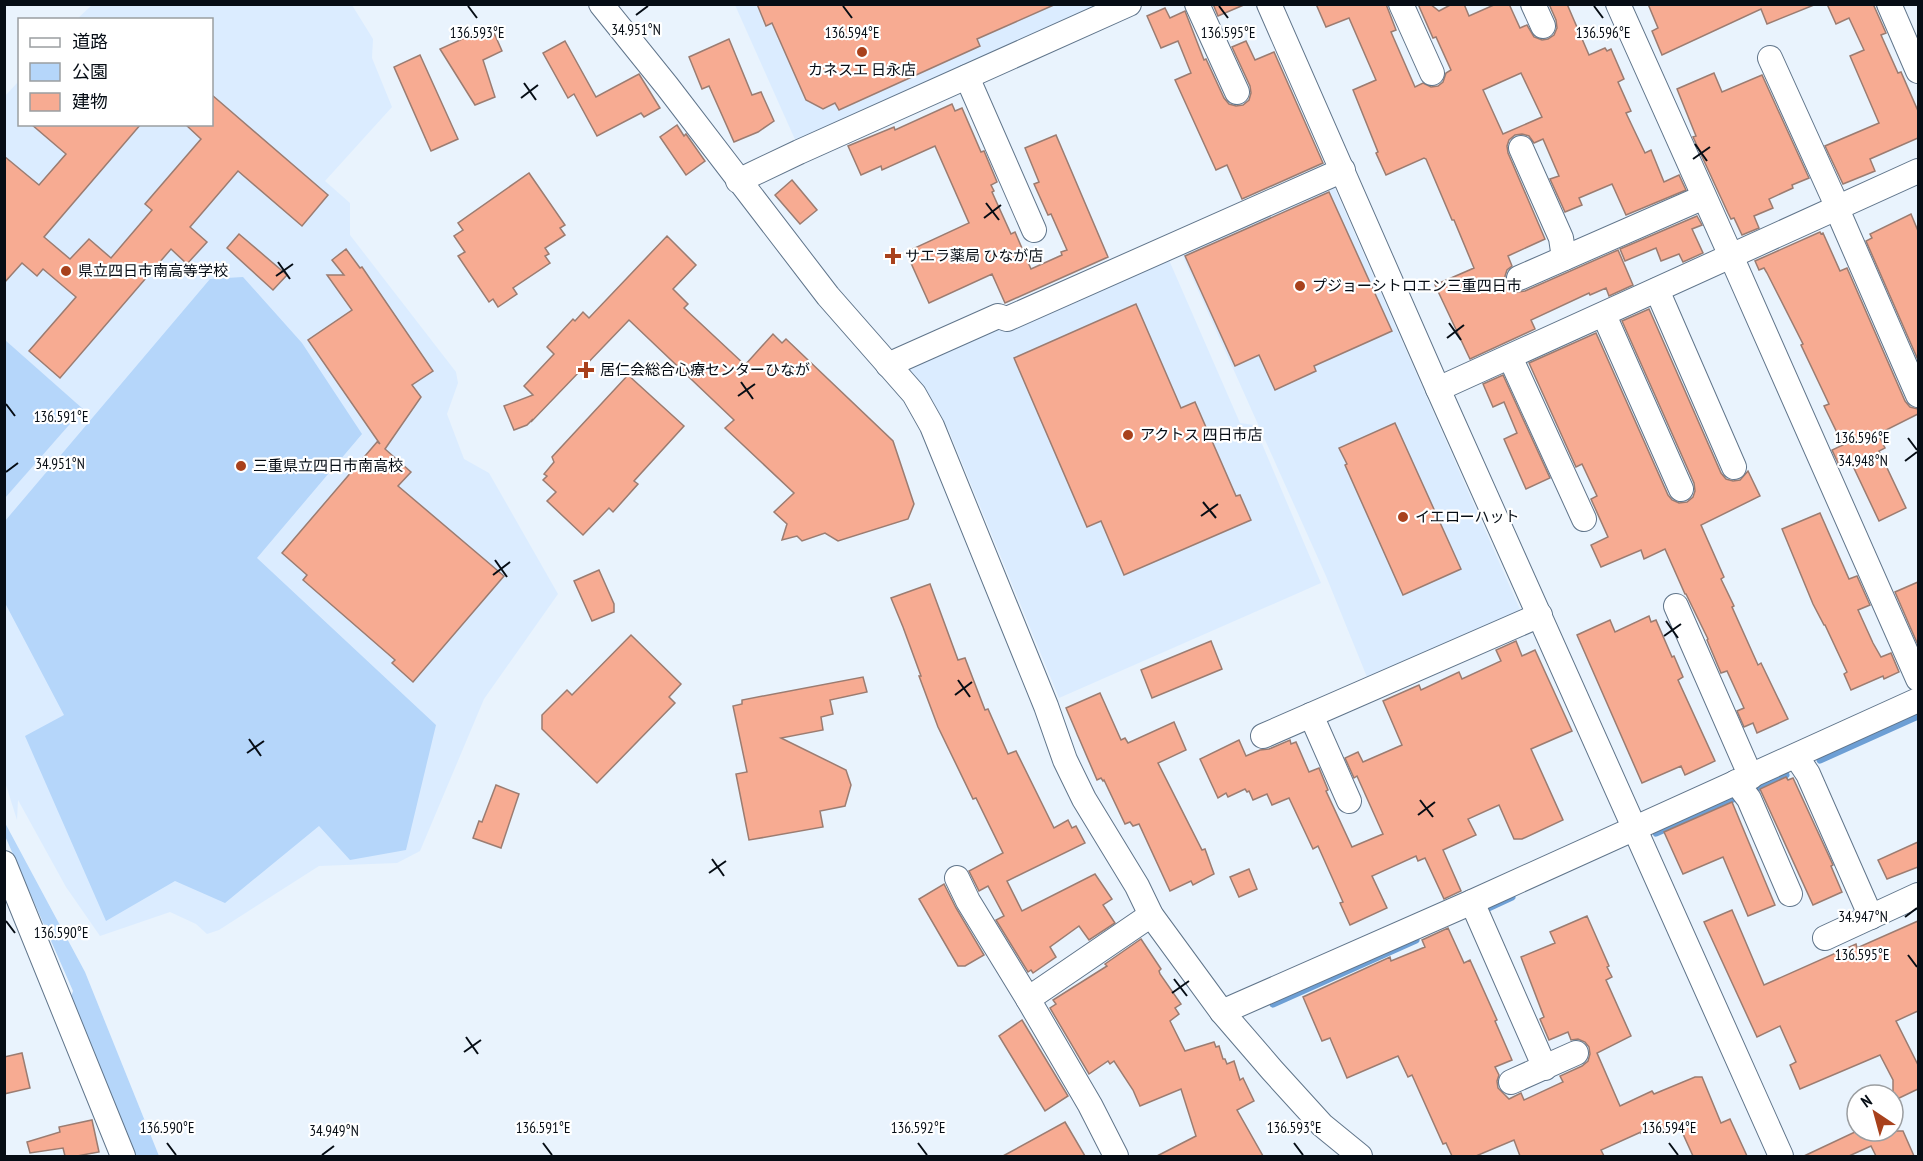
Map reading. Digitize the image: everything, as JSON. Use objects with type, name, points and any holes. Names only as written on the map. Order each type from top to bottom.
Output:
[{"type":"street","points":[[600,4],[667,86],[828,296],[914,394],[932,426],[1046,706],[1065,760],[1084,799],[1137,886],[1151,915],[1222,1012],[1322,1125],[1360,1156]]},
{"type":"street","points":[[738,181],[1129,4]]},
{"type":"street","points":[[1197,4],[1237,92]]},
{"type":"street","points":[[1269,4],[1438,389],[1781,1156]]},
{"type":"street","points":[[1401,4],[1432,73]]},
{"type":"street","points":[[1533,4],[1543,26]]},
{"type":"street","points":[[1617,4],[1918,679]]},
{"type":"street","points":[[1889,4],[1918,71]]},
{"type":"street","points":[[1770,58],[1838,208],[1918,395]]},
{"type":"street","points":[[967,77],[1034,230]]},
{"type":"street","points":[[1521,148],[1561,238],[1564,258]]},
{"type":"street","points":[[888,365],[998,316],[1007,319],[1343,171]]},
{"type":"street","points":[[1438,389],[1838,208],[1916,180]]},
{"type":"street","points":[[1519,278],[1704,197]]},
{"type":"street","points":[[1657,290],[1734,467]]},
{"type":"street","points":[[1604,315],[1681,489]]},
{"type":"street","points":[[1510,357],[1584,519]]},
{"type":"street","points":[[1676,606],[1749,799],[1790,894]]},
{"type":"street","points":[[1263,736],[1540,615]]},
{"type":"street","points":[[1222,1012],[1472,902],[1918,700]]},
{"type":"street","points":[[1311,715],[1349,801]]},
{"type":"street","points":[[1796,756],[1808,774],[1871,916]]},
{"type":"street","points":[[4,863],[123,1156]]},
{"type":"street","points":[[957,878],[968,901],[1090,1106],[1116,1156]]},
{"type":"street","points":[[1825,938],[1918,896]]},
{"type":"street","points":[[1472,902],[1545,1068]]},
{"type":"street","points":[[1028,999],[1151,915]]},
{"type":"street","points":[[1511,1082],[1576,1053]]},
{"type":"shaded area","name":"三重県立四日市南高校","points":[[92,5],[352,5],[373,39],[372,58],[392,107],[325,181],[350,203],[350,235],[456,372],[458,383],[447,414],[464,459],[489,473],[558,594],[484,699],[420,851],[397,863],[319,866],[219,930],[207,934],[196,924],[170,912],[100,936],[66,887],[18,800],[17,820],[5,782],[4,97],[18,82],[18,126],[213,126],[213,18],[78,18]]},
{"type":"shaded area","points":[[735,5],[1108,5],[797,144]]},
{"type":"shaded area","points":[[1332,182],[1522,614],[1369,682],[1326,576],[1180,250]]},
{"type":"shaded area","points":[[1169,260],[1240,423],[1254,425],[1321,583],[1059,698],[949,431],[933,401],[906,365]]},
{"type":"green space","points":[[243,277],[302,343],[362,434],[257,558],[436,725],[406,850],[350,860],[319,826],[225,903],[175,881],[106,921],[25,736],[64,715],[5,603],[5,521],[210,279]]},
{"type":"green space","points":[[5,340],[83,409],[5,498]]},
{"type":"green space","points":[[4,821],[85,972],[159,1156],[135,1156],[69,1003],[73,991],[5,836]]},
{"type":"building","name":"カネスエ 日永店","points":[[757,4],[1056,4],[977,39],[980,46],[839,110],[835,103],[823,109],[806,100],[772,23],[766,26]]},
{"type":"building","points":[[1213,4],[1246,4],[1218,16]]},
{"type":"building","points":[[1316,4],[1386,4],[1396,30],[1391,32],[1415,87],[1423,83],[1431,87],[1443,82],[1446,73],[1451,70],[1418,4],[1430,4],[1439,11],[1452,4],[1464,4],[1469,16],[1496,4],[1509,4],[1520,28],[1527,25],[1534,37],[1542,40],[1554,35],[1557,28],[1549,4],[1567,4],[1589,55],[1605,48],[1607,51],[1611,49],[1624,79],[1618,82],[1631,111],[1626,113],[1645,153],[1651,150],[1664,182],[1679,175],[1686,190],[1626,215],[1612,184],[1579,198],[1582,205],[1565,212],[1550,179],[1559,176],[1543,139],[1534,143],[1529,136],[1515,135],[1509,140],[1508,153],[1545,239],[1508,256],[1512,266],[1507,270],[1506,283],[1511,290],[1525,291],[1618,250],[1633,285],[1609,296],[1606,288],[1590,295],[1589,293],[1531,320],[1535,329],[1470,359],[1435,285],[1474,268],[1454,220],[1452,220],[1426,159],[1386,175],[1353,90],[1376,80],[1349,18],[1326,27]],"holes":[[[1521,73],[1542,117],[1503,134],[1483,90]]]},
{"type":"building","points":[[1648,4],[1814,5],[1767,24],[1761,9],[1662,55],[1652,31],[1658,28]]},
{"type":"building","points":[[1827,4],[1875,4],[1886,33],[1881,35],[1918,111],[1918,138],[1870,159],[1875,171],[1843,184],[1825,146],[1879,123],[1850,56],[1864,50],[1849,18],[1836,24]]},
{"type":"building","points":[[1165,8],[1170,18],[1185,11],[1204,60],[1206,59],[1229,104],[1243,105],[1249,100],[1251,93],[1232,47],[1246,41],[1255,60],[1274,52],[1323,163],[1242,199],[1227,165],[1216,170],[1175,80],[1191,73],[1178,41],[1161,48],[1147,16]]},
{"type":"building","points":[[491,26],[502,51],[483,60],[495,97],[475,105],[440,49]]},
{"type":"building","points":[[729,39],[752,95],[761,92],[774,121],[758,132],[734,142],[709,86],[702,89],[689,57]]},
{"type":"building","points":[[565,41],[596,97],[639,74],[660,108],[644,117],[641,113],[597,136],[574,94],[568,98],[543,53]]},
{"type":"building","points":[[420,55],[458,139],[431,151],[394,67]]},
{"type":"building","points":[[1714,73],[1722,92],[1762,75],[1809,178],[1769,199],[1773,208],[1754,216],[1759,228],[1742,235],[1734,218],[1731,219],[1728,213],[1693,137],[1696,136],[1677,89]]},
{"type":"building","points":[[213,96],[328,195],[302,226],[238,171],[190,227],[207,242],[187,264],[171,249],[60,378],[29,351],[76,297],[43,269],[37,276],[22,263],[4,283],[4,156],[39,185],[66,154],[33,126],[139,126],[44,237],[70,259],[89,239],[111,258],[152,210],[145,204],[201,139],[187,126],[213,126]]},
{"type":"building","points":[[952,104],[955,111],[962,108],[981,152],[984,151],[997,182],[991,185],[994,191],[992,192],[1011,234],[1015,232],[1031,269],[1062,255],[1061,252],[1067,250],[1034,184],[1039,182],[1025,148],[1056,135],[1108,257],[1005,303],[992,274],[929,303],[906,252],[969,223],[935,146],[882,170],[881,166],[861,175],[848,146],[894,127],[895,130]]},
{"type":"building","points":[[677,125],[705,161],[686,175],[660,137]]},
{"type":"building","points":[[529,173],[565,225],[560,228],[565,235],[545,248],[549,254],[545,256],[550,263],[513,288],[517,294],[498,307],[493,299],[489,302],[458,256],[465,252],[454,236],[463,230],[458,223]]},
{"type":"building","points":[[792,180],[817,210],[800,224],[775,195]]},
{"type":"building","name":"プジョーシトロエン三重四日市","points":[[1329,192],[1392,331],[1314,366],[1316,371],[1275,390],[1259,355],[1235,366],[1185,256]]},
{"type":"building","points":[[1911,214],[1918,231],[1918,360],[1866,241],[1872,238],[1870,234]]},
{"type":"building","points":[[1697,216],[1702,225],[1692,229],[1703,253],[1683,262],[1679,254],[1661,261],[1656,248],[1625,261],[1620,249]]},
{"type":"building","points":[[1820,232],[1823,233],[1840,271],[1847,268],[1905,401],[1910,407],[1918,409],[1918,414],[1878,434],[1885,448],[1879,451],[1906,508],[1879,521],[1851,462],[1840,467],[1832,450],[1843,445],[1824,406],[1829,404],[1801,345],[1803,344],[1767,273],[1764,268],[1759,270],[1755,261]]},
{"type":"building","points":[[239,234],[287,275],[273,290],[227,248]]},
{"type":"building","points":[[667,236],[696,265],[673,289],[688,304],[684,308],[745,365],[773,334],[782,343],[786,339],[893,441],[914,504],[908,519],[838,541],[825,533],[802,541],[797,536],[782,540],[787,524],[774,512],[794,493],[725,428],[734,420],[629,320],[532,421],[514,430],[504,406],[533,395],[524,386],[554,354],[547,347],[573,319],[575,321],[583,312],[589,318]]},
{"type":"building","points":[[346,249],[360,268],[362,267],[433,371],[412,385],[421,397],[385,449],[411,472],[398,486],[504,576],[413,682],[392,663],[395,660],[303,580],[307,575],[282,553],[377,442],[380,444],[308,340],[352,310],[327,275],[344,275],[332,260]]},
{"type":"building","name":"アクトス 四日市店","points":[[1136,304],[1181,408],[1195,402],[1236,496],[1240,495],[1251,520],[1124,575],[1101,521],[1087,527],[1014,358]]},
{"type":"building","points":[[1649,309],[1721,473],[1726,479],[1733,481],[1740,480],[1748,471],[1760,496],[1701,525],[1724,577],[1721,579],[1734,606],[1732,607],[1758,665],[1761,663],[1788,719],[1757,733],[1753,723],[1744,727],[1737,711],[1744,708],[1727,671],[1721,673],[1708,639],[1665,549],[1644,559],[1641,550],[1601,567],[1591,545],[1608,537],[1591,499],[1597,496],[1582,464],[1576,467],[1529,363],[1596,333],[1668,495],[1679,503],[1687,502],[1693,497],[1694,483],[1622,321]]},
{"type":"building","points":[[628,375],[684,426],[634,481],[638,484],[613,512],[609,508],[583,535],[547,501],[556,492],[543,480],[547,476],[544,474],[554,462],[552,457]]},
{"type":"building","points":[[1503,375],[1550,478],[1526,489],[1504,439],[1517,433],[1504,402],[1493,407],[1483,384]]},
{"type":"building","name":"イエローハット","points":[[1395,423],[1461,569],[1403,595],[1339,448]]},
{"type":"building","points":[[1820,513],[1849,579],[1857,576],[1870,605],[1858,610],[1873,643],[1881,657],[1891,653],[1899,672],[1884,679],[1883,676],[1851,690],[1844,674],[1847,672],[1813,604],[1782,529]]},
{"type":"building","points":[[599,570],[614,604],[614,612],[592,621],[574,581]]},
{"type":"building","points":[[1918,582],[1918,645],[1895,592]]},
{"type":"building","points":[[930,584],[958,660],[965,658],[985,710],[988,709],[1008,754],[1016,751],[1054,828],[1068,820],[1072,828],[1076,826],[1085,843],[1007,881],[1022,911],[1095,874],[1112,899],[1103,905],[1115,923],[1089,940],[1079,926],[1050,947],[1056,957],[1033,973],[1031,970],[1028,972],[996,920],[1004,916],[988,886],[979,891],[969,871],[1003,853],[976,798],[973,799],[938,727],[891,598]]},
{"type":"building","points":[[1649,616],[1651,622],[1656,620],[1672,657],[1674,656],[1683,677],[1678,680],[1715,761],[1685,775],[1681,766],[1642,783],[1577,635],[1610,620],[1615,632]]},
{"type":"building","points":[[631,635],[681,684],[669,697],[675,703],[597,783],[542,729],[542,715],[567,690],[572,695]]},
{"type":"building","points":[[1211,641],[1222,669],[1152,698],[1141,670]]},
{"type":"building","points":[[1516,641],[1522,656],[1535,650],[1572,731],[1531,749],[1563,820],[1522,839],[1514,839],[1499,805],[1468,819],[1476,835],[1443,850],[1461,891],[1444,899],[1425,858],[1418,861],[1416,856],[1372,876],[1387,908],[1350,925],[1340,903],[1343,902],[1318,846],[1313,849],[1289,798],[1272,805],[1267,794],[1253,800],[1249,791],[1245,789],[1228,797],[1226,793],[1218,798],[1200,759],[1239,740],[1246,756],[1290,740],[1291,744],[1296,742],[1309,772],[1319,768],[1328,790],[1326,791],[1352,847],[1383,834],[1357,776],[1354,778],[1345,758],[1358,752],[1363,762],[1402,745],[1383,701],[1419,685],[1421,690],[1459,672],[1462,679],[1501,661],[1496,650]]},
{"type":"building","points":[[863,677],[867,692],[830,700],[833,714],[821,717],[823,730],[781,738],[846,770],[851,785],[845,806],[820,811],[823,827],[749,840],[736,774],[747,772],[733,706],[742,704],[742,700]]},
{"type":"building","points":[[1100,693],[1121,740],[1125,738],[1128,743],[1174,722],[1186,750],[1158,763],[1202,850],[1205,849],[1214,874],[1193,885],[1191,881],[1170,891],[1139,824],[1133,826],[1130,822],[1125,824],[1104,780],[1101,778],[1097,780],[1066,708]]},
{"type":"building","points":[[1786,777],[1788,780],[1793,778],[1833,865],[1831,866],[1842,892],[1813,905],[1760,789]]},
{"type":"building","points":[[496,785],[519,794],[501,848],[473,838],[479,821],[482,822]]},
{"type":"building","points":[[1732,802],[1775,905],[1748,916],[1723,857],[1683,874],[1664,832]]},
{"type":"building","points":[[1918,842],[1918,867],[1887,879],[1878,860]]},
{"type":"building","points":[[1249,869],[1257,889],[1239,897],[1230,877]]},
{"type":"building","points":[[944,884],[984,955],[965,966],[958,966],[919,899]]},
{"type":"building","points":[[1732,910],[1764,985],[1856,944],[1857,948],[1918,921],[1918,1011],[1896,1021],[1918,1065],[1918,1089],[1905,1095],[1905,1083],[1893,1083],[1880,1055],[1800,1089],[1790,1065],[1796,1062],[1780,1026],[1757,1037],[1704,922]]},
{"type":"building","points":[[1587,916],[1609,966],[1607,967],[1612,977],[1606,980],[1631,1036],[1597,1053],[1620,1106],[1652,1091],[1654,1094],[1695,1077],[1702,1077],[1721,1123],[1730,1119],[1747,1156],[1693,1156],[1678,1123],[1657,1133],[1654,1127],[1641,1132],[1601,1150],[1604,1156],[1520,1156],[1514,1140],[1476,1156],[1452,1156],[1446,1143],[1443,1144],[1412,1075],[1408,1077],[1398,1056],[1347,1078],[1330,1038],[1322,1041],[1303,997],[1390,957],[1391,961],[1425,947],[1422,940],[1448,928],[1464,963],[1470,960],[1512,1060],[1495,1067],[1499,1075],[1498,1088],[1509,1099],[1521,1093],[1524,1100],[1563,1082],[1560,1076],[1582,1066],[1588,1061],[1590,1054],[1585,1042],[1578,1039],[1571,1040],[1568,1032],[1549,1040],[1540,1019],[1544,1017],[1521,957],[1555,943],[1550,932]]},
{"type":"building","points":[[1141,939],[1161,969],[1160,974],[1181,1004],[1175,1008],[1179,1014],[1170,1021],[1185,1051],[1214,1042],[1216,1047],[1219,1046],[1227,1064],[1234,1061],[1240,1080],[1243,1078],[1254,1101],[1237,1110],[1263,1156],[1157,1156],[1196,1136],[1181,1089],[1140,1106],[1133,1090],[1114,1061],[1110,1064],[1108,1061],[1089,1074],[1050,1008],[1056,1004],[1053,1000],[1107,966],[1105,964]]},
{"type":"building","points":[[1022,1020],[1068,1096],[1045,1111],[999,1036]]},
{"type":"building","points":[[22,1053],[30,1088],[4,1094],[4,1057]]},
{"type":"building","points":[[92,1120],[99,1152],[65,1156],[63,1148],[30,1153],[27,1142],[60,1132],[59,1127]]},
{"type":"building","points":[[1065,1122],[1085,1156],[1003,1156]]},
{"type":"building","points":[[1905,1136],[1914,1156],[1876,1156],[1871,1146],[1849,1156],[1804,1156],[1845,1137],[1845,1143],[1905,1143]]},
{"type":"waterway","points":[[1820,760],[1918,716]]},
{"type":"waterway","points":[[1751,791],[1786,775]]},
{"type":"waterway","points":[[1656,833],[1733,799]]},
{"type":"waterway","points":[[1484,910],[1512,897]]},
{"type":"waterway","points":[[1273,1004],[1416,940]]},
{"type":"place","name":"カネスエ 日永店","points":[[862,52]]},
{"type":"place","name":"サエラ薬局 ひなが店","points":[[893,256]]},
{"type":"place","name":"県立四日市南高等学校","points":[[66,271]]},
{"type":"place","name":"プジョーシトロエン三重四日市","points":[[1300,286]]},
{"type":"place","name":"居仁会総合心療センターひなが","points":[[586,370]]},
{"type":"place","name":"アクトス 四日市店","points":[[1128,435]]},
{"type":"place","name":"三重県立四日市南高校","points":[[241,466]]},
{"type":"place","name":"イエローハット","points":[[1403,517]]}]
